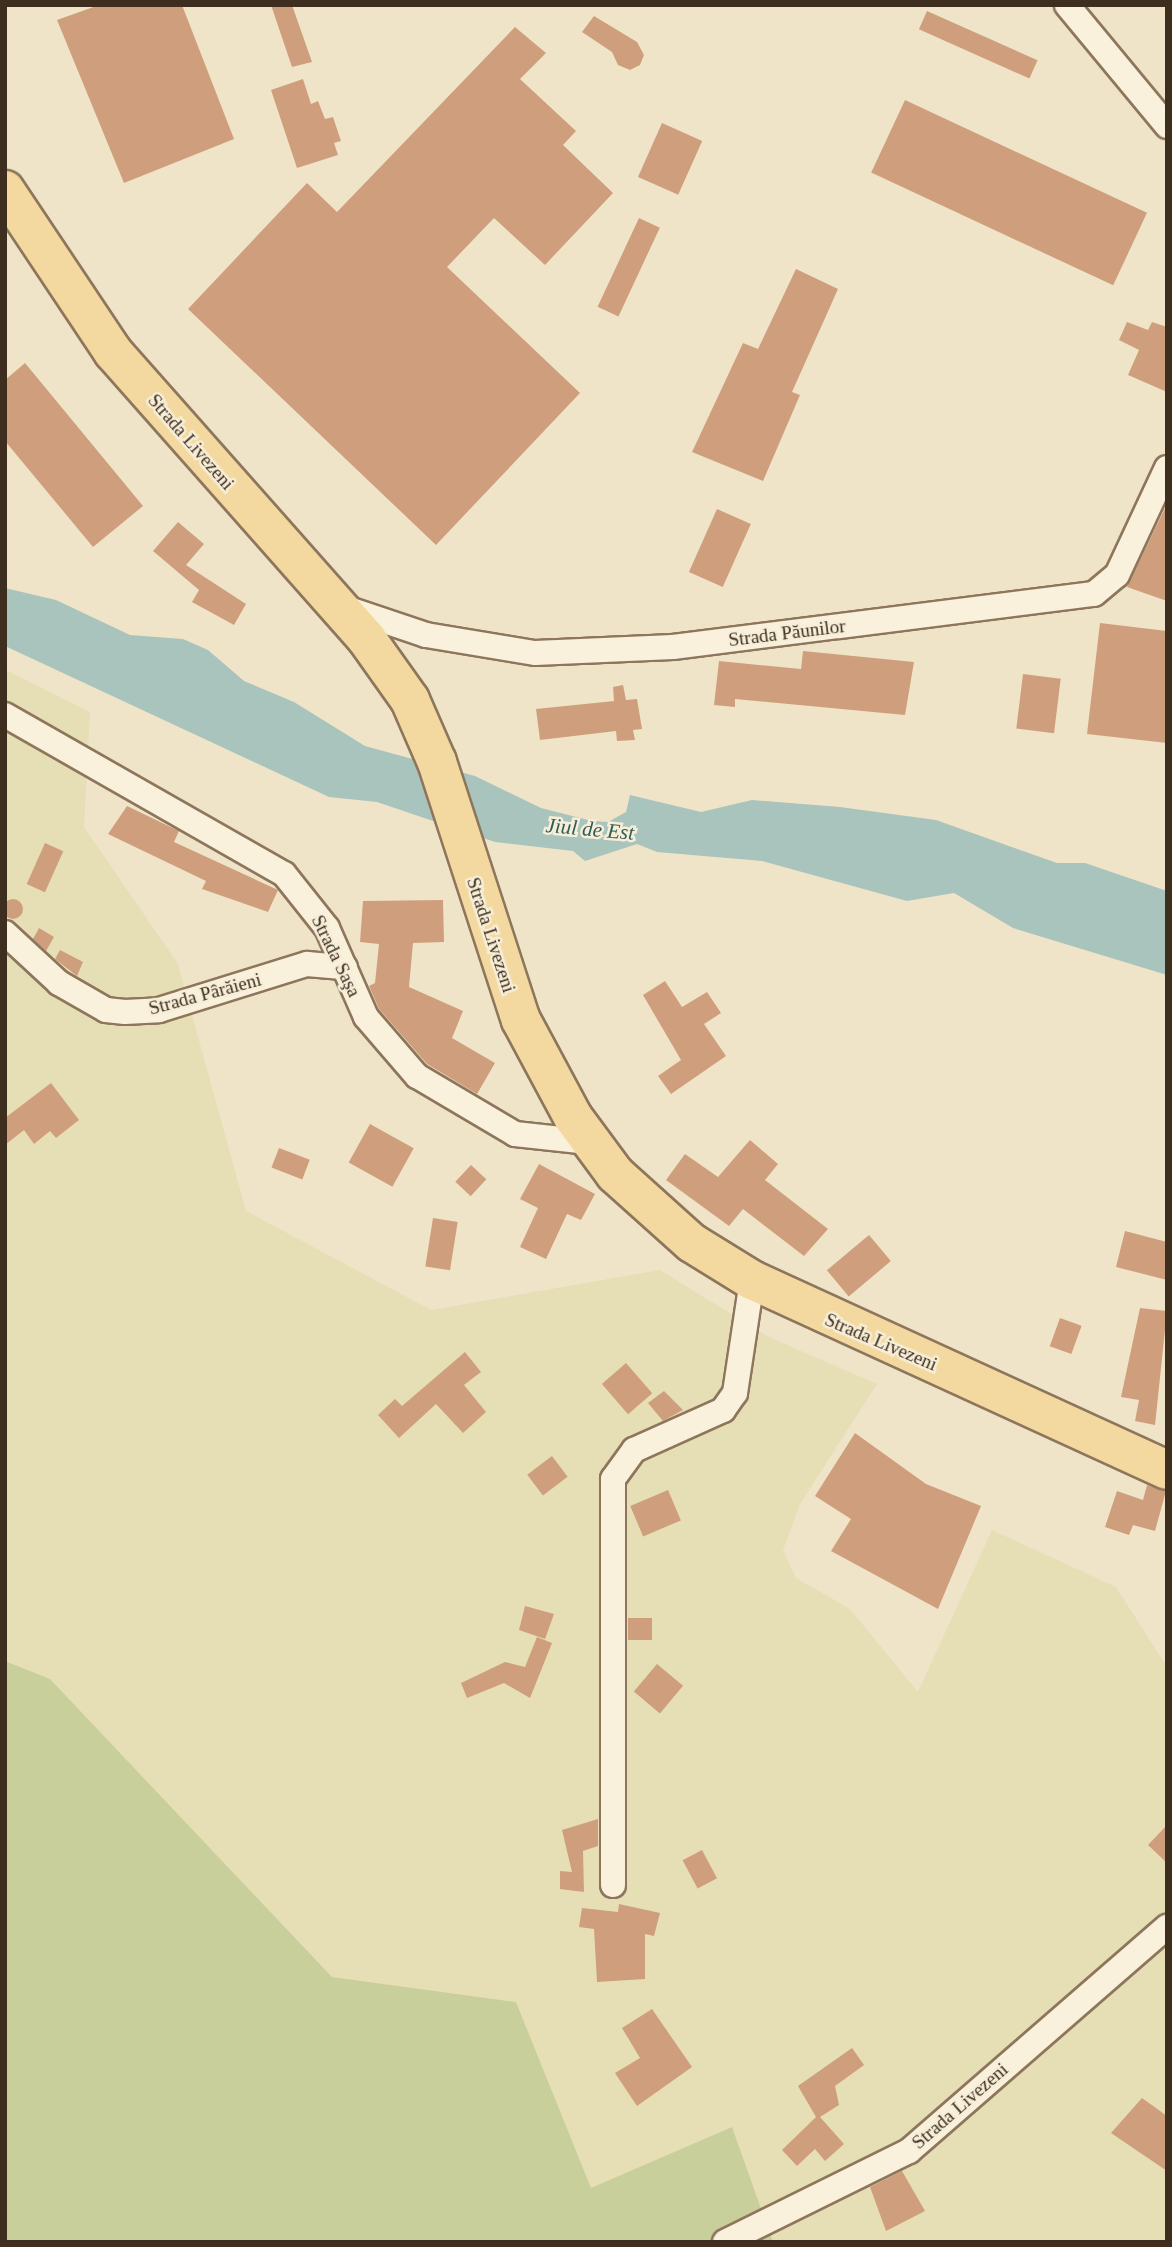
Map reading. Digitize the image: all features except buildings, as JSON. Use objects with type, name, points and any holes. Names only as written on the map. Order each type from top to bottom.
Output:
[{"type":"main road","name":"Strada Livezeni","points":[[5,190],[113,352],[390,668],[429,738],[484,922],[538,1057],[589,1142],[649,1209],[752,1280],[1167,1470]]},
{"type":"street","points":[[1067,5],[1167,126]]},
{"type":"street","name":"Strada Păunilor","points":[[336,604],[426,635],[535,653],[673,647],[1094,594],[1117,575],[1167,468]]},
{"type":"street","name":"Strada Saşa","points":[[5,715],[124,786],[255,852],[306,898],[345,967],[366,1017],[417,1076],[515,1134],[589,1142]]},
{"type":"street","name":"Strada Pârăieni","points":[[5,933],[59,983],[106,1010],[125,1012],[159,1010],[307,964],[345,967]]},
{"type":"street","points":[[613,1885],[612,1479],[634,1450],[723,1410],[735,1393],[752,1280]]},
{"type":"street","name":"Strada Livezeni","points":[[725,2242],[909,2151],[1167,1927]]},
{"type":"shaded area","points":[[5,670],[90,712],[84,827],[178,964],[246,1211],[431,1310],[660,1270],[769,1337],[877,1384],[800,1504],[783,1550],[796,1578],[850,1609],[918,1692],[992,1530],[1116,1587],[1167,1667],[1167,2242],[773,2242],[732,2127],[591,2189],[516,2002],[332,1977],[50,1679],[5,1661]]},
{"type":"green space","points":[[5,1661],[50,1679],[332,1977],[516,2002],[591,2188],[732,2127],[773,2242],[5,2242]]},
{"type":"water","name":"Jiul de Est","points":[[5,588],[56,600],[130,635],[183,639],[208,650],[244,681],[294,702],[365,746],[475,776],[541,808],[592,821],[608,822],[626,812],[630,795],[701,812],[752,800],[840,807],[936,820],[1057,863],[1085,863],[1167,891],[1167,975],[1013,928],[954,893],[907,901],[762,861],[657,852],[637,844],[585,861],[573,851],[495,842],[377,802],[329,797],[5,646]]}]
